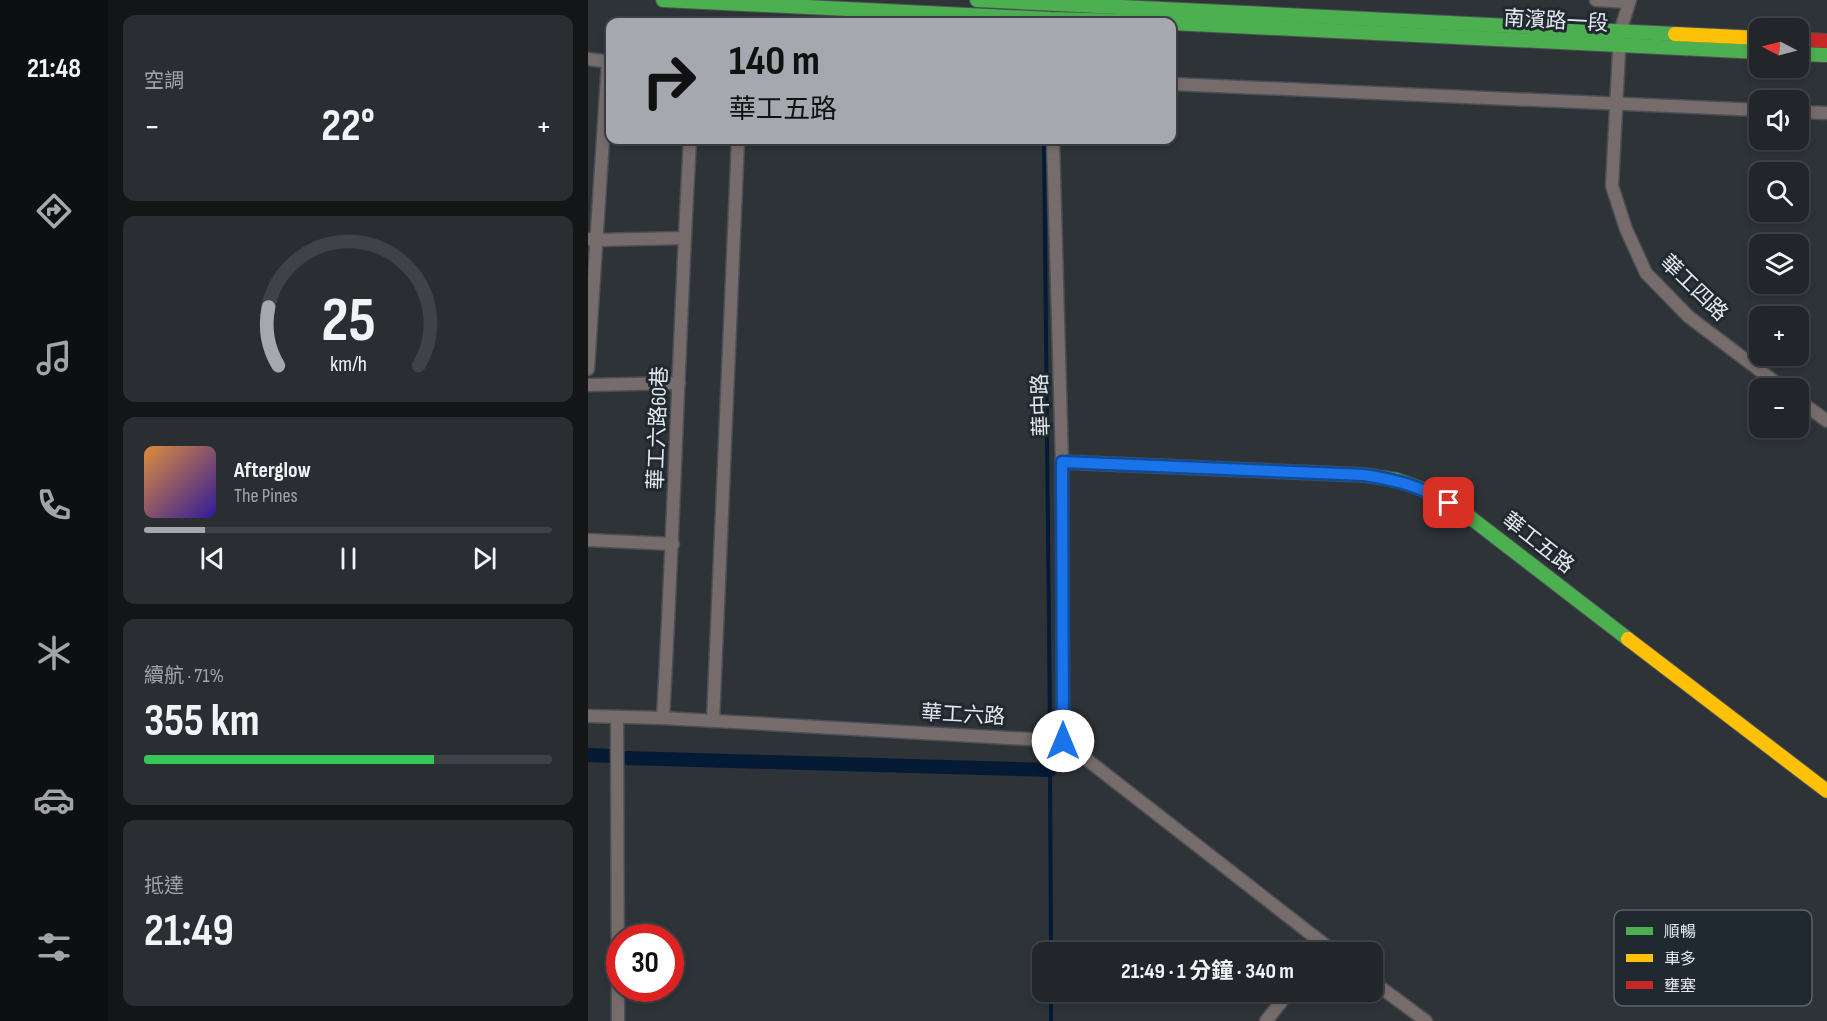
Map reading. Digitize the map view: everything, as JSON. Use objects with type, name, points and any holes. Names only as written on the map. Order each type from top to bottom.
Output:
[{"type":"main road","points":[[663,0],[995,18]]},
{"type":"main road","name":"南濱路一段","points":[[977,0],[1050,2],[1620,38],[1749,51]]},
{"type":"main road","name":"南濱路一段","points":[[1176,23],[1620,38],[1749,38]]},
{"type":"main road","points":[[1809,39],[1827,40]]},
{"type":"main road","points":[[1809,54],[1827,55]]},
{"type":"main road","name":"華工五路","points":[[1062,462],[1364,475],[1397,480],[1430,492],[1467,515],[1827,791]]},
{"type":"street","points":[[1596,0],[1630,1]]},
{"type":"street","name":"華工四路","points":[[1630,1],[1620,38],[1612,186],[1626,229],[1646,273],[1689,317],[1771,378]]},
{"type":"street","points":[[1050,2],[1050,18]]},
{"type":"street","points":[[588,59],[606,62]]},
{"type":"street","points":[[1176,84],[1749,110]]},
{"type":"street","points":[[588,369],[593,239],[606,95]]},
{"type":"street","points":[[1809,112],[1827,113]]},
{"type":"street","name":"華工六路60巷","points":[[663,718],[673,544],[684,238],[690,144]]},
{"type":"street","points":[[713,721],[738,144]]},
{"type":"street","name":"華中路","points":[[1053,144],[1062,462],[1063,741]]},
{"type":"street","points":[[593,239],[684,238]]},
{"type":"street","points":[[588,386],[679,382]]},
{"type":"street","points":[[1809,408],[1827,422]]},
{"type":"street","points":[[588,540],[673,544]]},
{"type":"street","name":"華工六路","points":[[588,716],[663,718],[1063,741]]},
{"type":"street","points":[[617,717],[618,1021]]},
{"type":"street","points":[[1063,741],[1316,942]]},
{"type":"street","points":[[1383,989],[1426,1021]]},
{"type":"street","points":[[1266,1021],[1281,1002]]},
{"type":"waterway","points":[[1044,144],[1050,727]]},
{"type":"waterway","points":[[588,755],[611,756]]},
{"type":"waterway","points":[[627,758],[1050,770]]},
{"type":"waterway","points":[[1050,770],[1051,942]]},
{"type":"waterway","points":[[1051,1002],[1051,1021]]},
{"type":"traffic: fast","points":[[663,0],[1030,18]]},
{"type":"traffic: fast","points":[[977,0],[1675,34]]},
{"type":"traffic: fast","points":[[1176,23],[1749,51]]},
{"type":"traffic: fast","points":[[1809,54],[1827,55]]},
{"type":"traffic: fast","points":[[1062,462],[1364,475],[1397,480],[1430,492],[1467,515],[1628,639]]},
{"type":"traffic: slow","points":[[1675,34],[1749,37]]},
{"type":"traffic: slow","points":[[1628,639],[1827,791]]},
{"type":"traffic: jam","points":[[1809,40],[1827,41]]},
{"type":"route","points":[[1063,741],[1062,462],[1364,475],[1397,480],[1430,492],[1449,503]]}]
